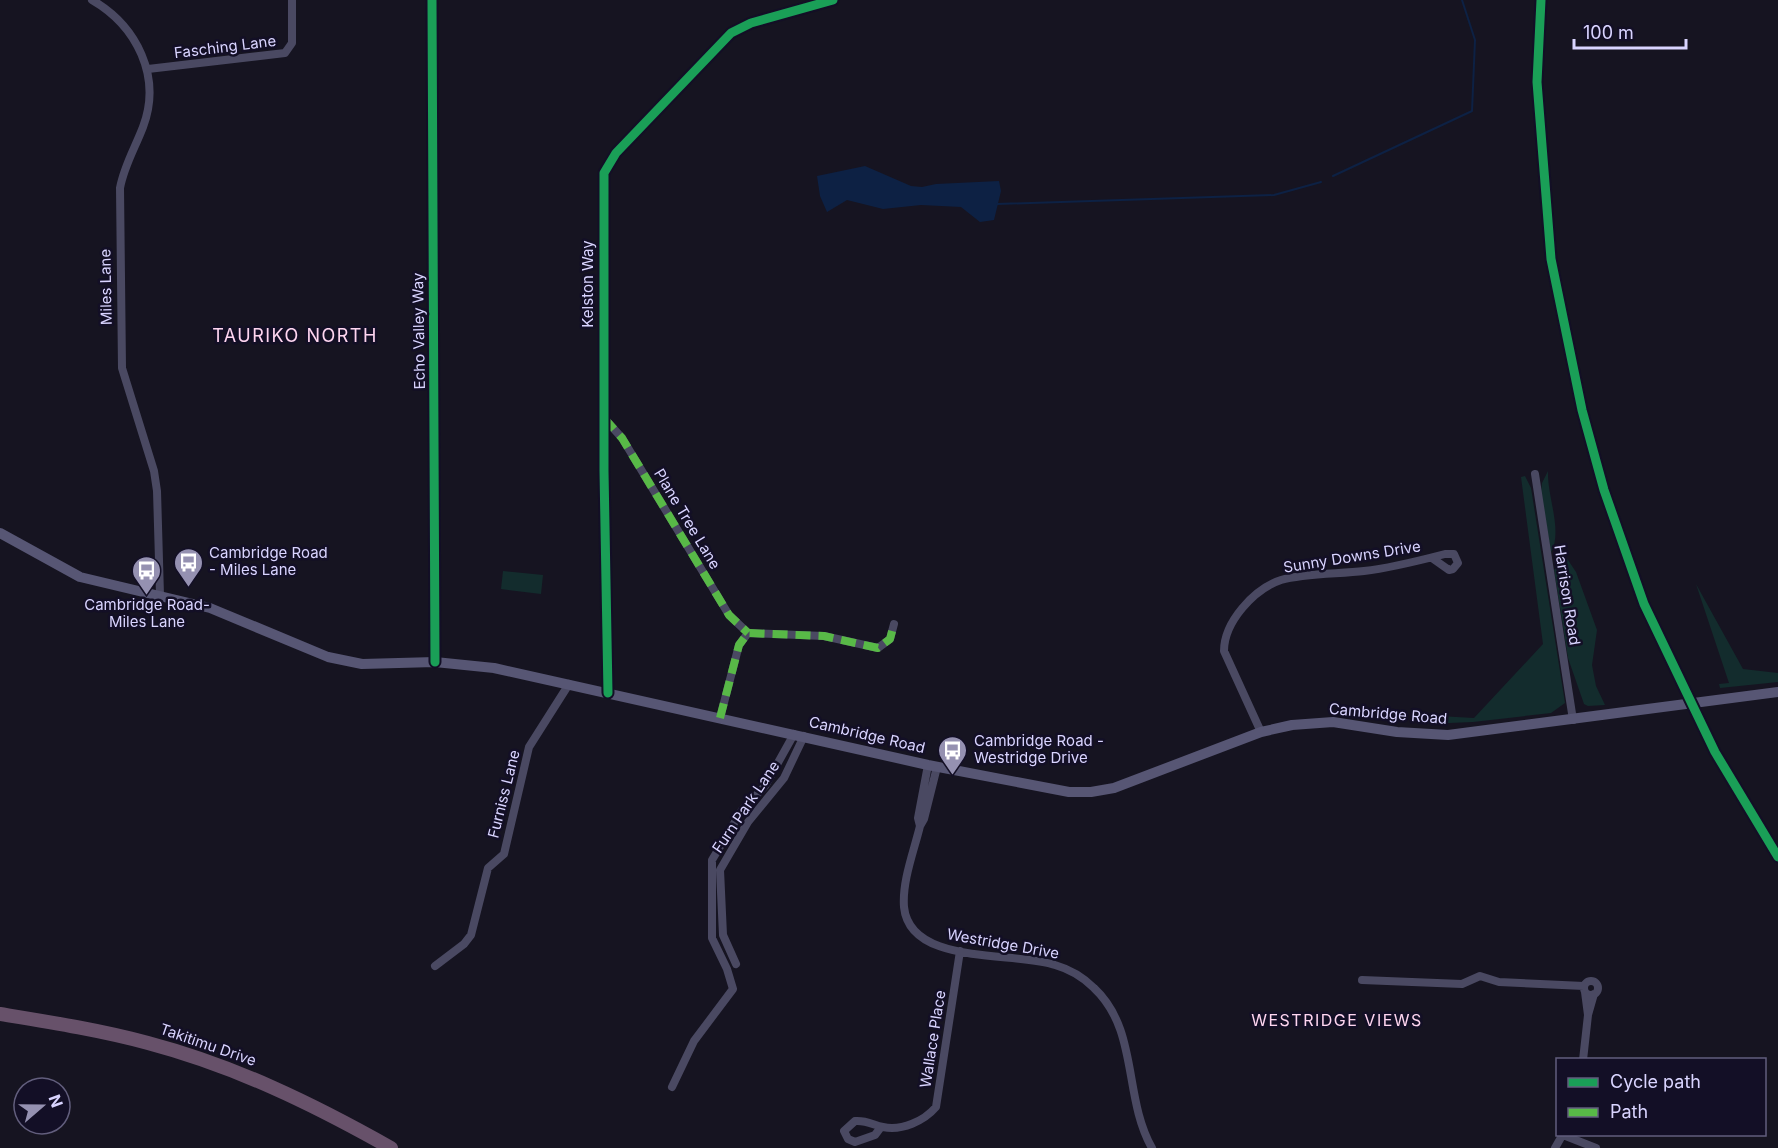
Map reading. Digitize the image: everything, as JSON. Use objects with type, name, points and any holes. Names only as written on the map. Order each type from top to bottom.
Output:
[{"type":"highway","name":"Takitimu Drive","points":[[0,1014],[124,1036],[212,1062],[287,1093],[391,1148]]},
{"type":"main road","name":"Cambridge Road","points":[[0,533],[80,577],[160,595],[221,612],[328,657],[373,664],[435,662],[477,665],[1035,788],[1091,792],[1129,784],[1261,732],[1292,725],[1333,722],[1404,733],[1448,735],[1778,692]]},
{"type":"street","name":"Miles Lane","points":[[92,0],[115,16],[127,28],[148,69],[150,94],[148,112],[123,172],[120,188],[120,324],[125,384],[154,471],[157,491],[160,595]]},
{"type":"street","name":"Fasching Lane","points":[[148,69],[285,53],[292,43],[292,0]]},
{"type":"street","name":"Echo Valley Way","points":[[432,0],[435,662]]},
{"type":"street","name":"Kelston Way","points":[[608,693],[602,188],[604,173],[610,161],[731,33],[751,23],[832,0]]},
{"type":"street","name":"Plane Tree Lane","points":[[604,418],[622,438],[729,615],[748,633]]},
{"type":"street","name":"Harrison Road","points":[[1535,474],[1573,720]]},
{"type":"street","name":"Sunny Downs Drive","points":[[1261,732],[1224,651],[1224,640],[1234,620],[1259,592],[1282,580],[1367,571],[1432,558]]},
{"type":"street","points":[[720,717],[739,645],[748,633],[824,636],[871,649],[884,646],[890,639],[894,624]]},
{"type":"street","name":"Furniss Lane","points":[[435,966],[464,944],[471,935],[488,868],[504,854],[529,747],[569,684]]},
{"type":"street","points":[[672,1087],[694,1041],[733,989],[728,969],[712,938],[712,860],[742,810],[765,786],[799,735]]},
{"type":"street","name":"Furn Park Lane","points":[[736,964],[723,935],[720,870],[748,822],[784,778],[799,735]]},
{"type":"street","name":"Westridge Drive","points":[[933,766],[924,819],[920,826],[904,897],[906,914],[913,930],[927,942],[960,951],[1055,965],[1083,978],[1094,987],[1113,1011],[1122,1031],[1136,1110],[1152,1148]]},
{"type":"street","name":"Wallace Place","points":[[881,1127],[922,1120],[936,1107],[960,951]]},
{"type":"street","points":[[1362,980],[1462,984],[1480,976],[1499,982],[1585,989],[1594,994],[1587,1015]]},
{"type":"street","points":[[1583,1058],[1587,1015],[1585,989]]},
{"type":"street","points":[[1566,1136],[1596,1148]]},
{"type":"green space","points":[[1548,471],[1555,524],[1551,553],[1541,492],[1542,483]]},
{"type":"green space","points":[[1525,476],[1531,488],[1565,703],[1551,713],[1473,722],[1425,724],[1421,715],[1474,718],[1543,644],[1521,477]]},
{"type":"green space","points":[[1566,557],[1576,572],[1597,630],[1592,665],[1596,686],[1605,705],[1588,706],[1584,704],[1568,658],[1554,570]]},
{"type":"green space","points":[[503,571],[543,575],[541,594],[501,589]]},
{"type":"green space","points":[[1696,584],[1743,669],[1778,673],[1778,682],[1720,688],[1719,684],[1729,683]]},
{"type":"water","points":[[865,166],[911,186],[999,181],[1001,191],[994,220],[980,222],[961,207],[921,205],[883,209],[847,200],[827,212],[820,196],[817,176]]},
{"type":"waterway","points":[[1333,176],[1472,111],[1475,40],[1462,0]]},
{"type":"waterway","points":[[997,204],[1274,195],[1321,182]]},
{"type":"marked path","points":[[604,418],[622,438],[729,615],[748,633]]},
{"type":"marked path","points":[[720,718],[739,645],[748,633],[824,636],[878,648],[890,639],[894,624]]},
{"type":"cycle path","points":[[432,0],[435,662]]},
{"type":"cycle path","points":[[608,693],[604,471],[604,173],[616,153],[731,33],[751,23],[833,0]]},
{"type":"cycle path","points":[[1541,0],[1537,82],[1551,259],[1582,410],[1604,490],[1644,604],[1715,752],[1778,857]]},
{"type":"place","name":"Cambridge Road - Miles Lane","points":[[188,588]]},
{"type":"place","name":"Cambridge Road- Miles Lane","points":[[147,596]]},
{"type":"place","name":"Cambridge Road - Westridge Drive","points":[[953,776]]},
{"type":"district","name":"TAURIKO NORTH","points":[[295,336]]},
{"type":"district","name":"WESTRIDGE VIEWS","points":[[1337,1020]]}]
